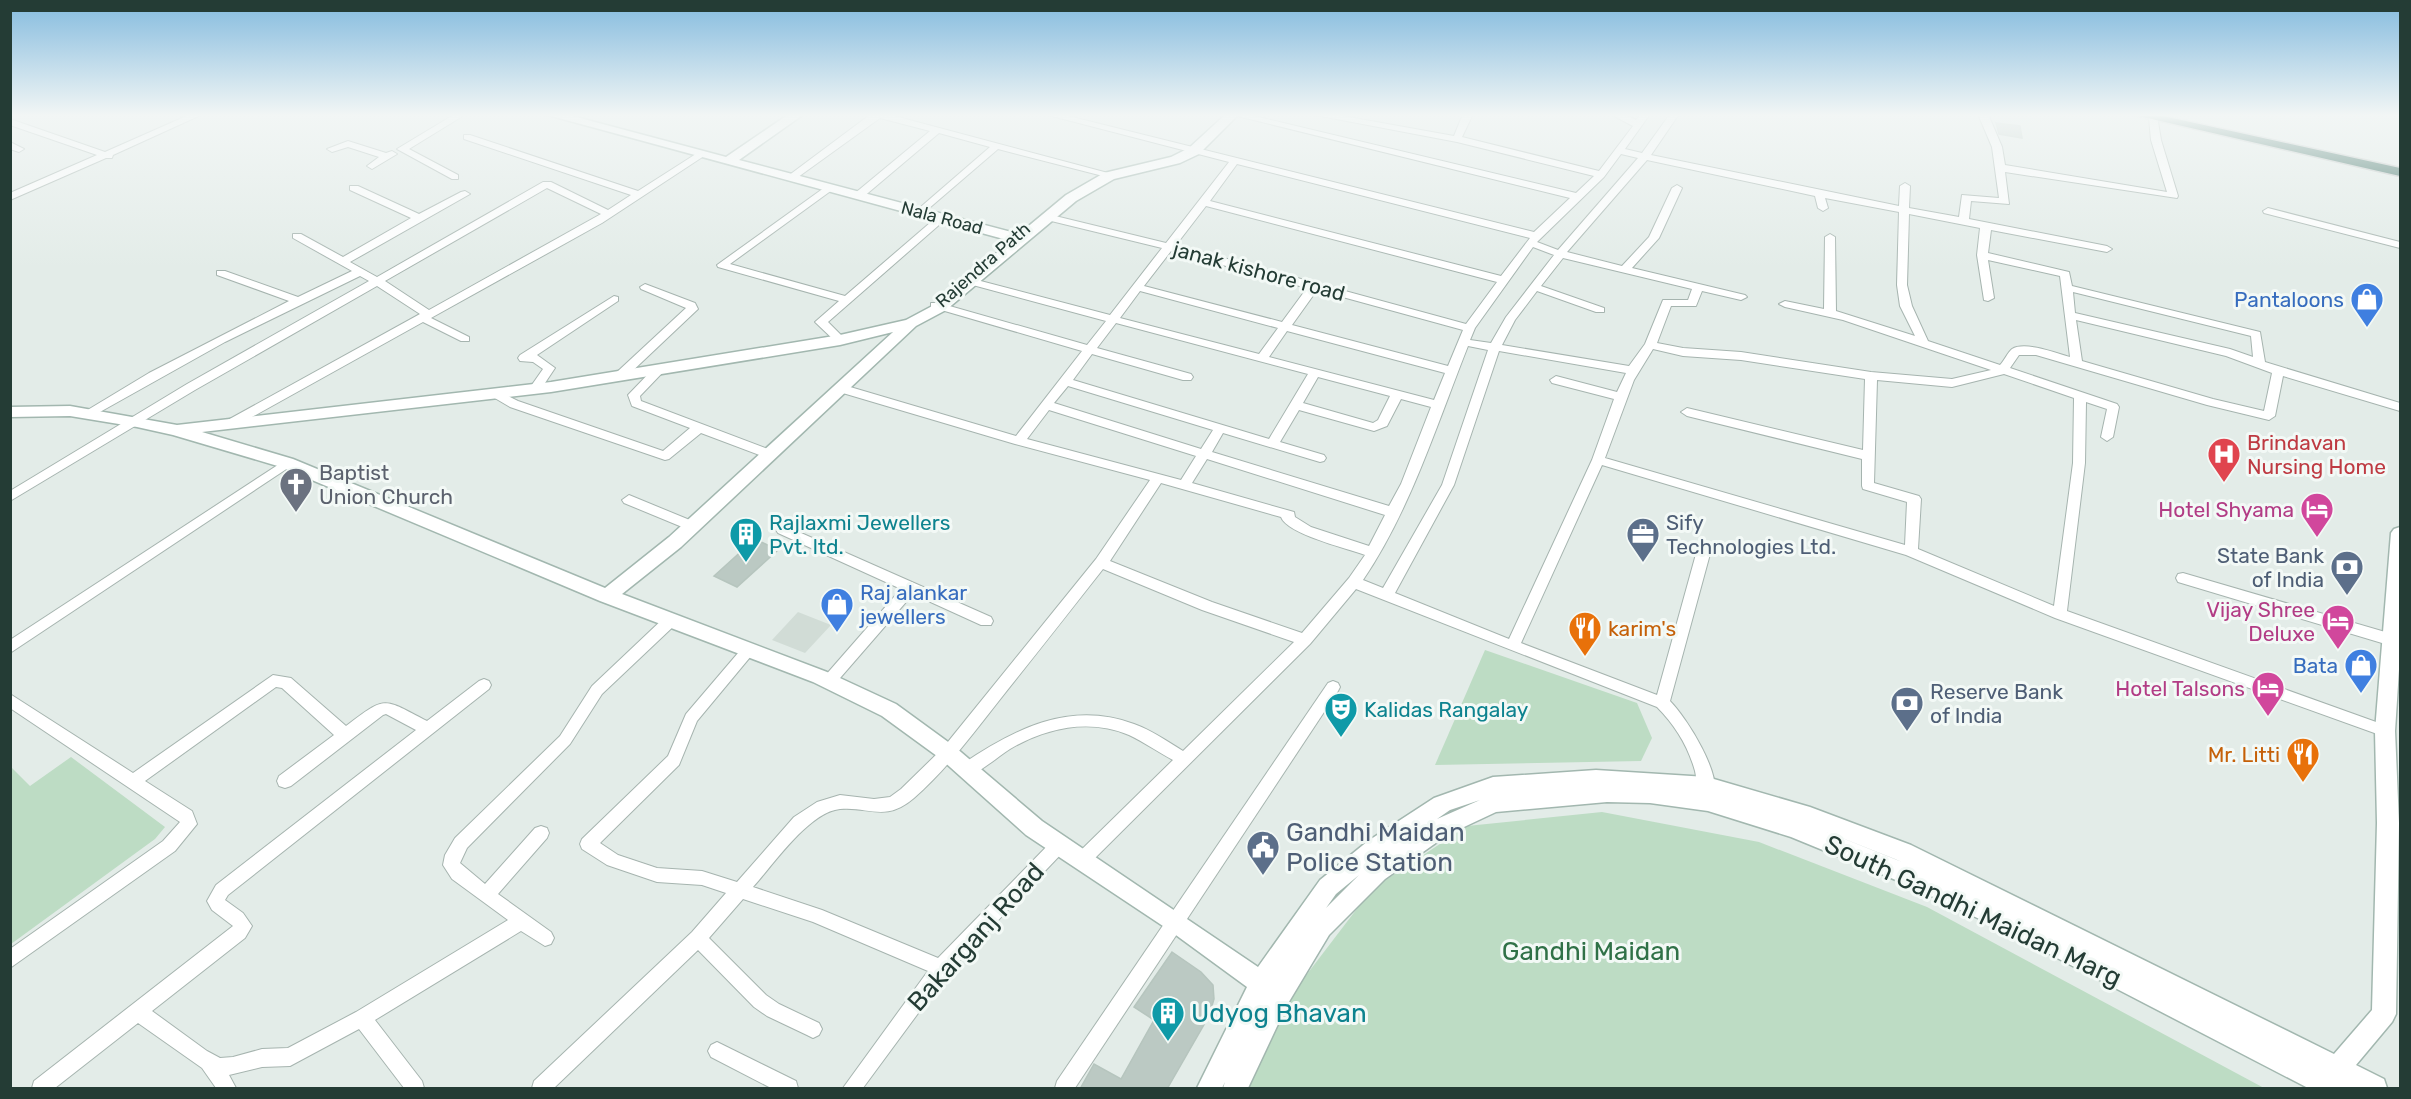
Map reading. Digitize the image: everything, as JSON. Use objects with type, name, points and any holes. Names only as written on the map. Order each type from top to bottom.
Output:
[{"type":"highway","points":[[2378,165],[2400,170]]},
{"type":"main road","name":"Nala Road","points":[[745,165],[1018,238]]},
{"type":"main road","name":"Rajendra Path","points":[[936,307],[1067,197],[1103,173],[1133,165]]},
{"type":"main road","name":"Rajendra Path","points":[[936,307],[973,282],[1018,238],[1047,217],[1067,197],[1109,176],[1153,165]]},
{"type":"main road","points":[[607,596],[692,526],[911,323],[936,307]]},
{"type":"main road","points":[[175,430],[535,389],[840,340],[911,323]]},
{"type":"main road","points":[[10,412],[70,411],[137,422],[175,430],[287,463],[607,596],[829,681],[889,710],[948,753],[1034,828],[1177,922],[1270,990]]},
{"type":"main road","points":[[2335,1079],[2384,1014],[2393,841],[2388,823],[2385,731],[2400,533]]},
{"type":"main road","name":"South Gandhi Maidan Marg","points":[[1270,990],[1321,928],[1377,872],[1439,828],[1494,803],[1607,793],[1707,794],[1916,878],[2335,1079]]},
{"type":"main road","points":[[1209,1089],[1270,990]]},
{"type":"main road","points":[[1235,1089],[1270,990]]},
{"type":"main road","points":[[2335,1079],[2358,1089]]},
{"type":"main road","points":[[2335,1079],[2375,1089]]},
{"type":"street","points":[[10,197],[87,165]]},
{"type":"street","points":[[433,165],[455,177]]},
{"type":"street","points":[[551,165],[640,195]]},
{"type":"street","points":[[230,424],[609,214],[685,165]]},
{"type":"street","points":[[791,178],[808,165]]},
{"type":"street","points":[[858,196],[895,165]]},
{"type":"street","points":[[920,213],[974,165]]},
{"type":"street","points":[[1072,165],[1103,173]]},
{"type":"street","points":[[1019,441],[1232,165]]},
{"type":"street","points":[[1251,165],[1533,240],[1560,254],[1741,297]]},
{"type":"street","points":[[1446,165],[1578,197]]},
{"type":"street","points":[[1571,165],[1601,175]]},
{"type":"street","points":[[1082,860],[1305,640],[1354,582],[1407,484],[1469,328],[1533,240],[1608,165]]},
{"type":"street","points":[[1386,596],[1448,485],[1494,349],[1510,319],[1560,254],[1638,165]]},
{"type":"street","points":[[1680,165],[2107,249]]},
{"type":"street","points":[[1964,220],[1966,197],[2005,202],[2002,168],[2173,196],[2164,165]]},
{"type":"street","points":[[10,497],[137,422],[191,387],[547,184],[609,214]]},
{"type":"street","points":[[1905,186],[1902,285],[1906,306],[1923,342]]},
{"type":"street","points":[[354,188],[419,218]]},
{"type":"street","points":[[828,188],[722,265],[847,300]]},
{"type":"street","points":[[1624,270],[1654,238],[1677,188]]},
{"type":"street","points":[[1819,193],[1823,208]]},
{"type":"street","points":[[342,262],[465,194]]},
{"type":"street","points":[[1203,202],[1503,280]]},
{"type":"street","points":[[2268,211],[2400,245]]},
{"type":"street","name":"janak kishore road","points":[[1047,217],[1170,247],[1469,328]]},
{"type":"street","points":[[840,340],[821,322],[942,218]]},
{"type":"street","points":[[1986,225],[1982,255],[1988,298]]},
{"type":"street","points":[[297,236],[377,281],[426,316],[465,339]]},
{"type":"street","points":[[1830,237],[1830,313]]},
{"type":"street","points":[[1982,255],[2061,271],[2066,276],[2076,361]]},
{"type":"street","points":[[87,414],[157,371],[296,300],[359,272]]},
{"type":"street","points":[[220,273],[296,300]]},
{"type":"street","points":[[973,282],[1437,405]]},
{"type":"street","points":[[1262,358],[1314,286]]},
{"type":"street","points":[[1513,646],[1598,460],[1633,370],[1645,348],[1650,345],[1667,302],[1692,304],[1698,286]]},
{"type":"street","points":[[621,375],[692,309],[691,305],[645,287]]},
{"type":"street","points":[[1136,287],[1451,372]]},
{"type":"street","points":[[1535,287],[1600,310]]},
{"type":"street","points":[[2068,288],[2256,334],[2259,363]]},
{"type":"street","points":[[535,389],[549,368],[536,358],[524,358],[614,299]]},
{"type":"street","points":[[1785,304],[1830,313],[1923,342],[2080,398],[2113,407],[2107,437]]},
{"type":"street","points":[[936,307],[1187,377]]},
{"type":"street","points":[[2071,315],[2230,353],[2278,371],[2400,407]]},
{"type":"street","points":[[1464,342],[1494,349],[1633,370]]},
{"type":"street","points":[[1650,345],[1683,352],[1741,356],[1871,376],[1952,383],[2002,371],[2016,352],[2024,350],[2076,361],[2211,402],[2269,416],[2278,371]]},
{"type":"street","points":[[658,370],[634,395],[633,400],[769,454]]},
{"type":"street","points":[[1273,443],[1315,372]]},
{"type":"street","points":[[1871,376],[1868,486],[1914,500],[1911,552]]},
{"type":"street","points":[[1556,380],[1622,397]]},
{"type":"street","points":[[1064,381],[1320,458]]},
{"type":"street","points":[[840,388],[1019,441],[1185,484],[1289,515],[1287,518],[1306,530],[1372,552]]},
{"type":"street","points":[[494,394],[514,404],[665,456],[700,427]]},
{"type":"street","points":[[1295,405],[1374,427],[1383,423],[1397,394]]},
{"type":"street","points":[[2060,614],[2079,463],[2080,398]]},
{"type":"street","points":[[1046,405],[1392,512]]},
{"type":"street","points":[[1687,412],[1869,456]]},
{"type":"street","points":[[1185,484],[1221,427]]},
{"type":"street","points":[[1598,460],[1911,552],[2060,614],[2385,731]]},
{"type":"street","points":[[10,648],[287,463]]},
{"type":"street","points":[[541,1089],[698,938],[800,822],[823,807],[840,802],[874,806],[893,803],[907,794],[948,753],[1101,563],[1159,477]]},
{"type":"street","points":[[629,500],[692,526]]},
{"type":"street","points":[[783,530],[986,621]]},
{"type":"street","points":[[1662,703],[1703,554]]},
{"type":"street","points":[[1101,563],[1207,606],[1305,640]]},
{"type":"street","points":[[2183,578],[2392,640]]},
{"type":"street","points":[[1354,582],[1662,703],[1673,713],[1685,730],[1707,794]]},
{"type":"street","points":[[829,681],[911,587]]},
{"type":"street","points":[[545,938],[458,874],[451,865],[453,855],[461,843],[566,740],[597,690],[671,620]]},
{"type":"street","points":[[749,650],[692,718],[674,760],[588,844],[613,860],[657,875],[702,878],[816,915],[941,968]]},
{"type":"street","points":[[133,781],[273,681],[286,682],[344,734]]},
{"type":"street","points":[[41,1089],[140,1013],[239,932],[243,926],[241,921],[218,906],[215,901],[222,890],[484,685]]},
{"type":"street","points":[[1064,1089],[1333,687]]},
{"type":"street","points":[[10,700],[186,816],[189,824],[182,834],[10,960]]},
{"type":"street","points":[[285,781],[371,713],[388,708],[428,729]]},
{"type":"street","points":[[968,770],[1021,734],[1074,720],[1095,719],[1130,728],[1184,759]]},
{"type":"street","points":[[488,894],[541,833]]},
{"type":"street","name":"Bakarganj Road","points":[[852,1089],[941,968],[1059,845]]},
{"type":"street","points":[[140,1013],[209,1063],[219,1067],[233,1066],[262,1058],[290,1057],[362,1018],[522,921]]},
{"type":"street","points":[[698,938],[760,1001],[813,1029]]},
{"type":"street","points":[[362,1018],[415,1089]]},
{"type":"street","points":[[717,1051],[789,1089]]},
{"type":"street","points":[[209,1063],[226,1089]]},
{"type":"shaded area","points":[[798,612],[831,625],[805,653],[772,640]]},
{"type":"green space","points":[[1485,650],[1637,703],[1652,738],[1641,761],[1435,765]]},
{"type":"green space","points":[[71,757],[165,827],[155,839],[11,944],[11,767],[30,786]]},
{"type":"green space","name":"Gandhi Maidan","points":[[1602,812],[1759,842],[1927,907],[2264,1088],[1246,1088],[1272,1020],[1372,889],[1467,826]]},
{"type":"building","name":"Rajlaxmi Jewellers Pvt. ltd.","points":[[755,539],[778,550],[737,587],[714,576]]},
{"type":"building","name":"Udyog Bhavan","points":[[1172,952],[1201,972],[1213,985],[1214,999],[1209,1016],[1167,1089],[1080,1089],[1094,1064],[1121,1079],[1154,1020],[1134,1007]]},
{"type":"place","name":"Pantaloons","points":[[2367,328]]},
{"type":"place","name":"Brindavan Nursing Home","points":[[2224,483]]},
{"type":"place","name":"Baptist Union Church","points":[[296,513]]},
{"type":"place","name":"Hotel Shyama","points":[[2317,538]]},
{"type":"place","name":"Rajlaxmi Jewellers Pvt. ltd.","points":[[746,563]]},
{"type":"place","name":"Sify Technologies Ltd.","points":[[1643,563]]},
{"type":"place","name":"State Bank of India","points":[[2347,596]]},
{"type":"place","name":"Raj alankar jewellers","points":[[837,633]]},
{"type":"place","name":"Vijay Shree Deluxe","points":[[2338,650]]},
{"type":"place","name":"karim's","points":[[1585,657]]},
{"type":"place","name":"Bata","points":[[2361,694]]},
{"type":"place","name":"Hotel Talsons","points":[[2268,717]]},
{"type":"place","name":"Reserve Bank of India","points":[[1907,732]]},
{"type":"place","name":"Kalidas Rangalay","points":[[1341,738]]},
{"type":"place","name":"Mr. Litti","points":[[2303,783]]},
{"type":"place","name":"Gandhi Maidan Police Station","points":[[1263,876]]},
{"type":"place","name":"Udyog Bhavan","points":[[1168,1042]]}]
